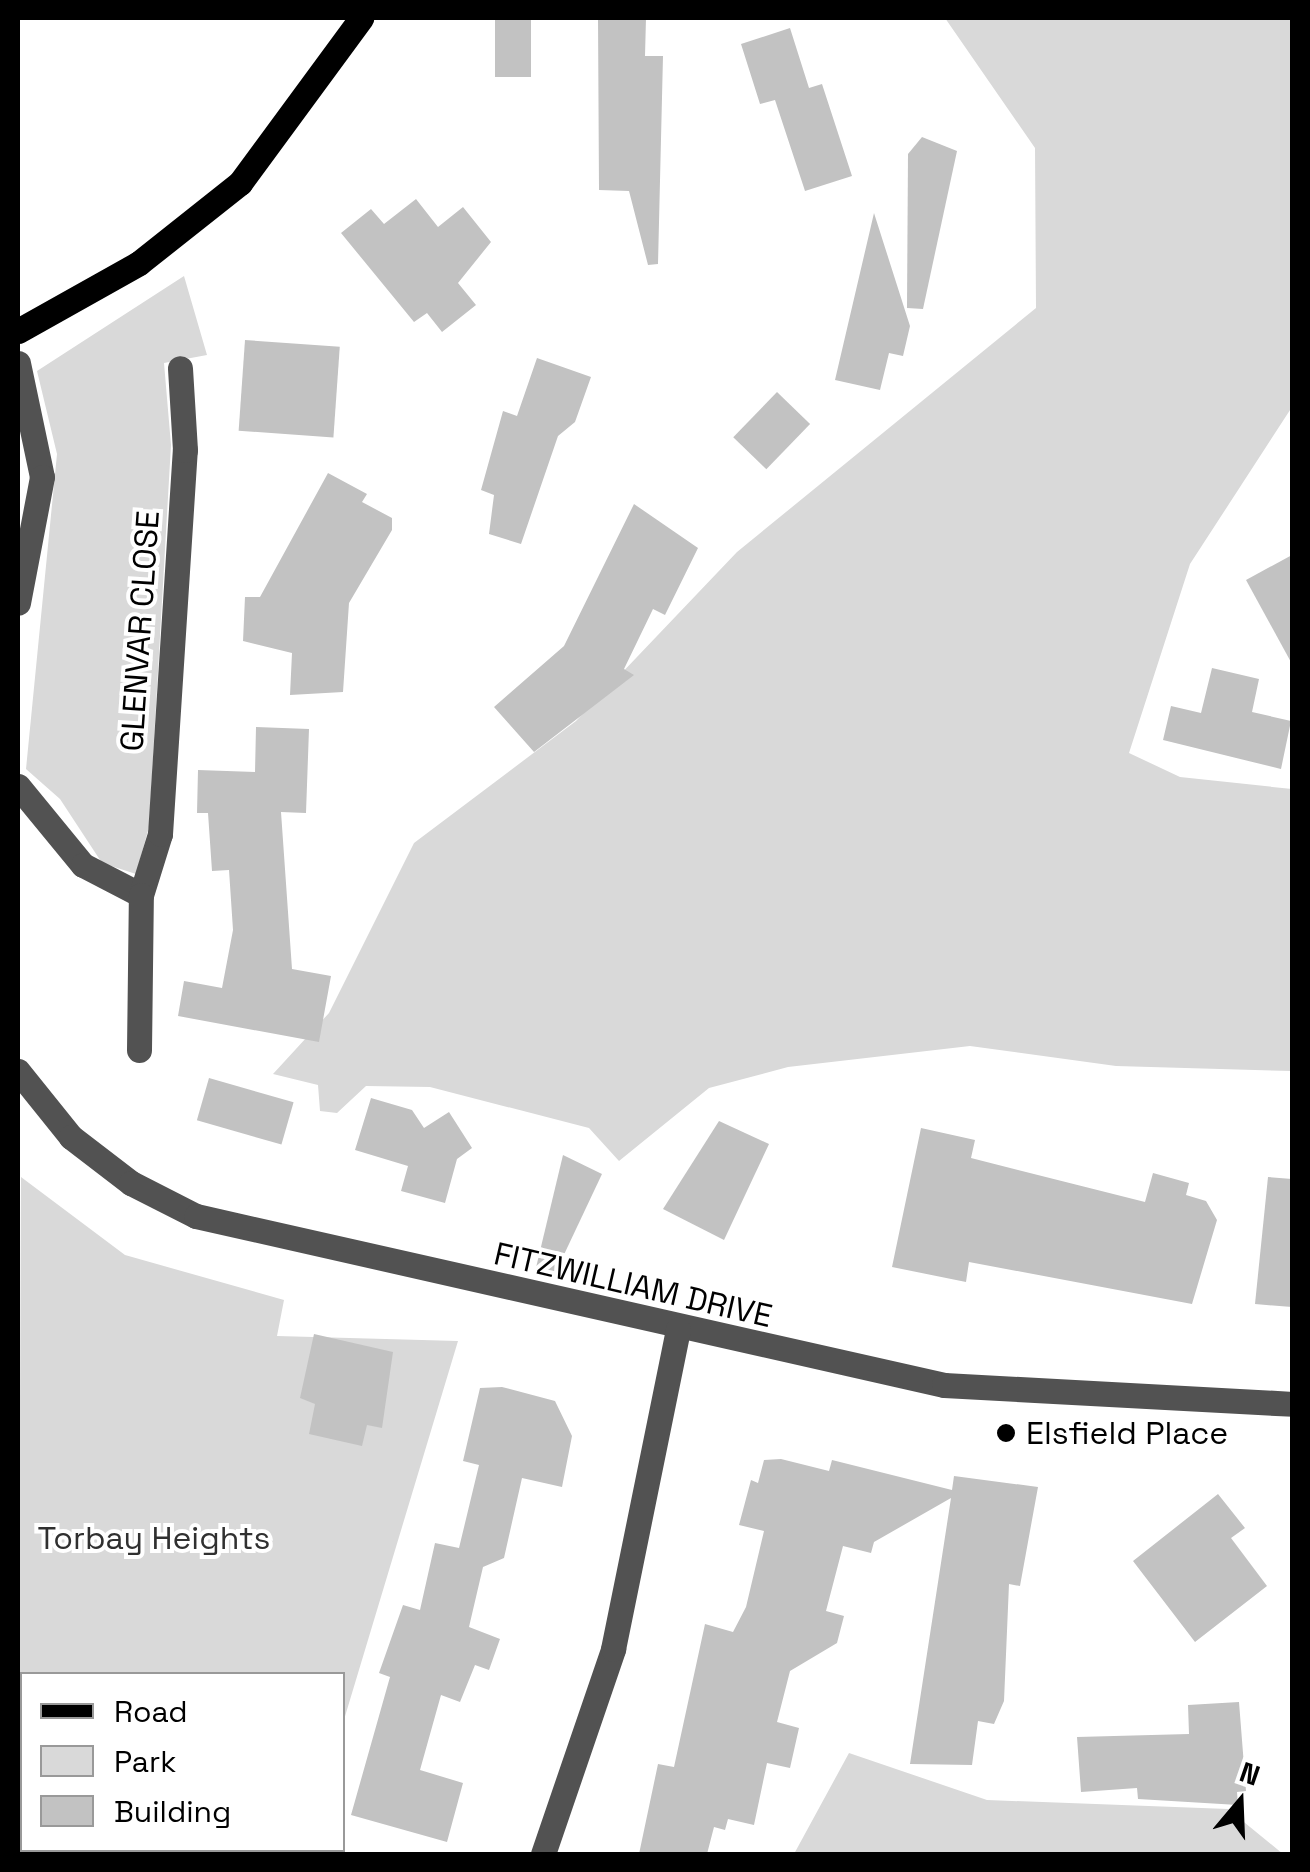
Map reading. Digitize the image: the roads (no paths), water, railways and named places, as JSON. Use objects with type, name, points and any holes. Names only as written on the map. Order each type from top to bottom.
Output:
[{"type":"main road","points":[[18,331],[139,263],[240,183],[362,18]]},
{"type":"street","points":[[18,363],[42,477],[18,603]]},
{"type":"street","name":"GLENVAR CLOSE","points":[[139,1050],[140,895],[160,834],[185,450],[180,368]]},
{"type":"street","points":[[18,786],[82,865],[140,895]]},
{"type":"street","name":"FITZWILLIAM DRIVE","points":[[18,1071],[71,1138],[196,1216],[678,1330],[944,1385],[1292,1404]]},
{"type":"street","points":[[543,1854],[614,1649],[678,1330]]},
{"type":"place","name":"Elsfield Place","points":[[1006,1433]]},
{"type":"park label","name":"Torbay Heights","points":[[154,1538]]}]
